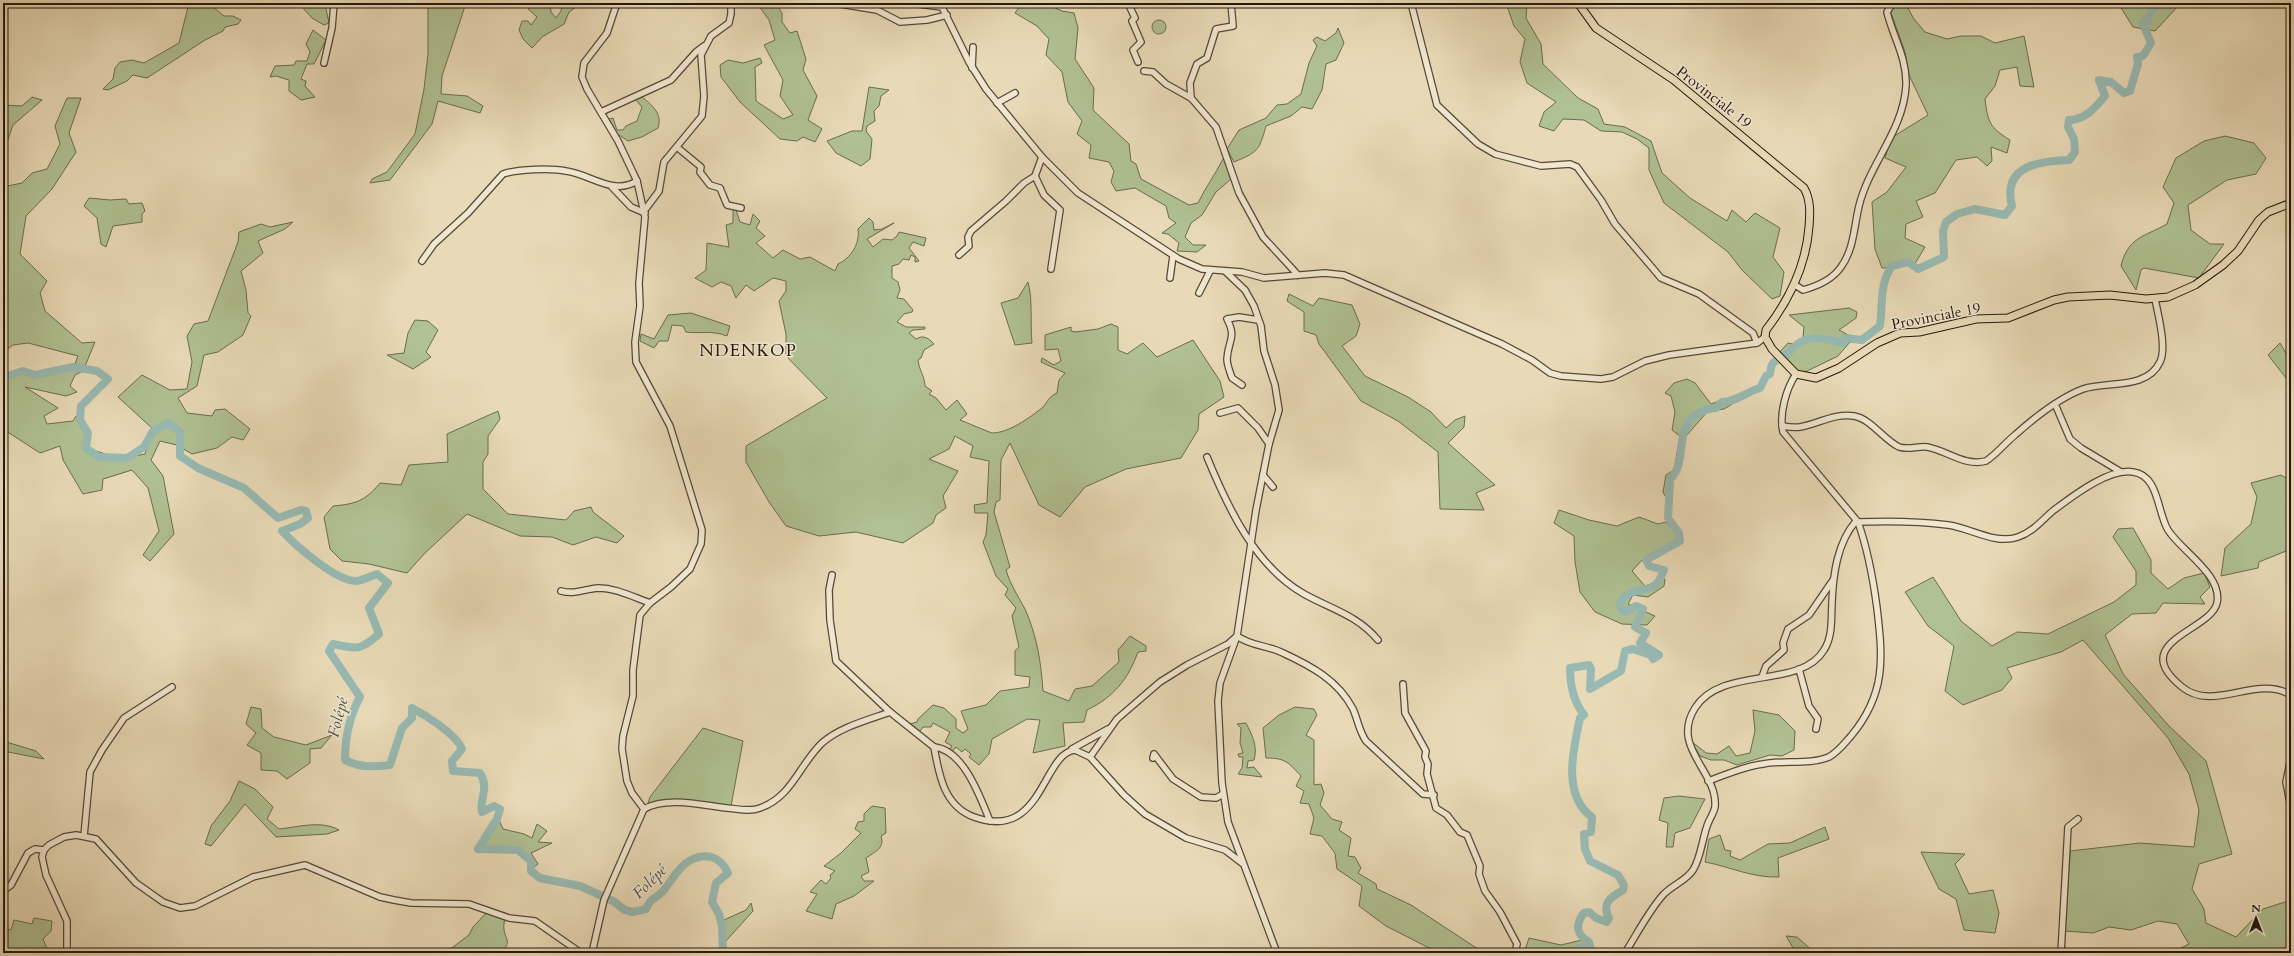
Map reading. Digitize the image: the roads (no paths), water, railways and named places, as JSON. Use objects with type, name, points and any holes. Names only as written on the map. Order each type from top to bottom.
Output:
[{"type":"main road","name":"Provinciale 19","points":[[1578,3],[1596,28],[1674,80],[1804,188],[1808,194],[1810,207],[1809,232],[1805,258],[1795,285],[1766,330],[1765,337]]},
{"type":"main road","name":"Provinciale 19","points":[[1796,374],[1816,378],[1839,368],[1877,343],[1900,333],[1919,332],[1976,319],[2008,318],[2059,298],[2110,295],[2155,299],[2180,293],[2201,281],[2238,251],[2259,220],[2268,212],[2291,203]]},
{"type":"main road","points":[[1765,337],[1772,349],[1796,374]]},
{"type":"street","points":[[324,63],[332,28],[334,3]]},
{"type":"street","points":[[617,3],[607,33],[586,60],[582,68],[583,81],[618,141],[637,181],[644,212],[639,283],[640,306],[635,342],[636,362],[676,441],[687,481],[697,509],[703,537],[690,569],[650,603],[640,616],[633,670],[633,696],[622,745],[626,777],[632,793],[644,809]]},
{"type":"street","points":[[600,112],[671,80],[698,50],[704,46],[711,36],[728,23],[731,14],[731,3]]},
{"type":"street","points":[[834,3],[877,10],[900,22],[927,20],[947,15]]},
{"type":"street","points":[[910,3],[941,5],[972,68],[997,103],[1042,157],[1078,193],[1127,223],[1173,256],[1193,266],[1210,271],[1242,272],[1264,278],[1336,274],[1351,277],[1422,310],[1502,344],[1532,360],[1550,373],[1572,378],[1601,379],[1614,377],[1645,361],[1669,355],[1757,344],[1765,337]]},
{"type":"street","points":[[1128,3],[1135,18],[1132,21],[1140,42],[1133,50],[1138,62]]},
{"type":"street","points":[[1190,98],[1190,83],[1197,64],[1207,58],[1216,30],[1233,26],[1231,3]]},
{"type":"street","points":[[1411,3],[1437,105],[1443,112],[1478,144],[1495,154],[1542,166],[1570,164],[1577,167],[1601,200],[1615,224],[1661,278],[1699,294],[1755,335],[1757,344]]},
{"type":"street","points":[[1795,285],[1803,290],[1809,288],[1830,279],[1842,266],[1851,247],[1862,198],[1896,124],[1905,94],[1906,76],[1902,54],[1887,12],[1893,3]]},
{"type":"street","points":[[644,212],[659,191],[664,162],[678,148],[702,116],[704,96],[701,60],[704,46]]},
{"type":"street","points":[[972,68],[973,47]]},
{"type":"street","points":[[1144,70],[1153,72],[1166,84],[1190,98],[1216,127],[1239,193],[1262,238],[1298,275]]},
{"type":"street","points":[[997,103],[1015,93]]},
{"type":"street","points":[[678,148],[701,167],[700,172],[708,183],[720,188],[727,205],[741,208]]},
{"type":"street","points":[[959,255],[969,246],[968,237],[970,231],[1001,206],[1024,183],[1035,176],[1042,157]]},
{"type":"street","points":[[422,261],[434,244],[468,213],[503,174],[564,170],[612,186],[627,185],[637,181]]},
{"type":"street","points":[[1035,176],[1044,195],[1060,210],[1051,269]]},
{"type":"street","points":[[612,186],[631,207],[644,212]]},
{"type":"street","points":[[1170,278],[1173,256]]},
{"type":"street","points":[[1199,292],[1210,271]]},
{"type":"street","points":[[1226,272],[1247,292],[1254,306],[1261,326],[1263,346],[1275,385],[1279,410],[1269,444],[1256,510],[1237,636],[1220,683],[1218,701],[1223,794],[1228,822],[1242,863],[1277,953]]},
{"type":"street","points":[[1782,426],[1800,427],[1824,419],[1854,416],[1861,418],[1886,438],[1901,447],[1928,447],[1967,461],[1980,463],[1992,457],[2015,434],[2055,404],[2076,392],[2092,386],[2140,380],[2159,364],[2162,357],[2162,341],[2155,299]]},
{"type":"street","points":[[1242,385],[1232,378],[1227,361],[1229,344],[1233,337],[1232,328],[1227,319],[1240,317],[1258,320]]},
{"type":"street","points":[[1708,781],[1762,764],[1812,760],[1829,757],[1839,750],[1867,712],[1877,688],[1882,649],[1872,572],[1857,522],[1796,450],[1783,432],[1782,426],[1788,391],[1796,374]]},
{"type":"street","points":[[2055,404],[2070,439],[2081,448],[2121,472]]},
{"type":"street","points":[[1220,413],[1238,408],[1258,428],[1269,444]]},
{"type":"street","points":[[1207,457],[1228,503],[1252,544],[1273,570],[1303,593],[1361,622],[1378,640]]},
{"type":"street","points":[[1857,522],[1916,522],[1938,524],[1958,527],[1998,538],[2012,539],[2026,534],[2054,511],[2094,482],[2121,472],[2138,473],[2151,482],[2162,517],[2169,531],[2207,573],[2214,583],[2217,593],[2218,600],[2212,613],[2176,638],[2166,651],[2165,666],[2170,675],[2181,687],[2202,698],[2270,688],[2283,690],[2291,695]]},
{"type":"street","points":[[1263,475],[1273,487]]},
{"type":"street","points":[[1625,953],[1664,894],[1693,870],[1704,832],[1714,808],[1708,781],[1692,752],[1689,740],[1688,728],[1695,708],[1713,692],[1724,687],[1799,669],[1811,663],[1823,652],[1828,643],[1831,626],[1834,579],[1843,540],[1857,522]]},
{"type":"street","points":[[832,575],[829,590],[830,620],[836,661],[890,712],[934,747],[941,748],[952,754],[976,788],[990,821]]},
{"type":"street","points":[[1762,677],[1766,666],[1784,650],[1783,643],[1788,629],[1810,616],[1834,579]]},
{"type":"street","points":[[561,591],[570,593],[597,588],[613,590],[650,603]]},
{"type":"street","points":[[1090,757],[1121,715],[1160,682],[1187,665],[1228,644],[1237,636]]},
{"type":"street","points":[[1237,636],[1246,642],[1276,650],[1319,671],[1351,706],[1361,732],[1366,740],[1423,794],[1434,795]]},
{"type":"street","points":[[1799,669],[1807,701],[1818,719],[1816,729]]},
{"type":"street","points":[[1402,684],[1405,713],[1426,751],[1425,757],[1428,764],[1427,774],[1434,795],[1436,808],[1447,816],[1460,832],[1467,835],[1480,866],[1480,874],[1485,891],[1500,912],[1517,944],[1514,953]]},
{"type":"street","points":[[84,836],[90,772],[102,750],[124,718],[172,686]]},
{"type":"street","points":[[644,809],[667,804],[699,804],[746,810],[760,809],[776,800],[790,788],[808,759],[826,740],[859,723],[890,712]]},
{"type":"street","points":[[934,747],[940,778],[955,805],[968,815],[990,821],[1007,820],[1028,807],[1041,790],[1061,756],[1110,728]]},
{"type":"street","points":[[1070,750],[1079,751],[1090,757],[1116,786],[1145,814],[1186,838],[1225,850],[1242,863]]},
{"type":"street","points":[[1153,758],[1154,754],[1173,779],[1201,796],[1216,798],[1223,794]]},
{"type":"street","points":[[2291,758],[2286,782],[2291,808]]},
{"type":"street","points":[[592,953],[605,897],[644,809]]},
{"type":"street","points":[[2061,953],[2068,827],[2078,819]]},
{"type":"street","points":[[67,953],[66,921],[44,870],[42,857],[44,850],[49,845],[64,837],[84,836],[96,839],[105,847],[129,877],[143,888],[163,902],[180,908],[196,906],[253,877],[305,865],[321,870],[380,896],[394,900],[410,903],[469,904],[509,918],[535,921],[581,953]]},
{"type":"street","points":[[3,890],[11,885],[28,853],[35,849],[44,850]]},
{"type":"waterway","points":[[1568,953],[1580,948],[1591,949],[1589,942],[1579,933],[1578,925],[1581,917],[1584,913],[1589,912],[1596,918],[1607,922],[1609,918],[1606,908],[1608,901],[1623,890],[1624,885],[1618,875],[1590,861],[1585,849],[1584,834],[1591,832],[1592,817],[1583,808],[1576,797],[1572,771],[1577,730],[1580,718],[1584,715],[1580,710],[1573,693],[1570,668],[1589,665],[1591,669],[1590,689],[1621,671],[1625,651],[1633,649],[1651,655],[1653,659],[1659,655],[1640,643],[1646,633],[1635,627],[1643,609],[1636,606],[1626,612],[1622,610],[1620,603],[1624,597],[1629,594],[1654,586],[1658,582],[1664,570],[1649,566],[1646,560],[1680,541],[1679,533],[1668,518],[1670,479],[1676,472],[1679,464],[1683,436],[1691,419],[1707,409],[1716,408],[1722,402],[1736,399],[1760,388],[1766,376],[1770,374],[1773,363],[1806,339],[1818,338],[1843,343],[1845,338],[1862,340],[1880,326],[1883,287],[1892,266],[1908,262],[1918,269],[1944,257],[1943,231],[1946,222],[1957,214],[1975,209],[2005,215],[2012,206],[2010,193],[2012,182],[2017,174],[2025,168],[2035,164],[2069,160],[2075,152],[2074,139],[2068,127],[2069,120],[2085,116],[2105,96],[2099,80],[2111,82],[2124,93],[2130,91],[2138,64],[2137,57],[2143,56],[2151,43],[2143,24],[2145,20],[2148,21],[2148,17],[2152,9],[2163,3]]},
{"type":"waterway","name":"Folépé","points":[[3,377],[23,371],[35,375],[73,367],[97,371],[108,379],[81,406],[80,420],[88,433],[86,448],[99,457],[127,458],[144,447],[153,431],[168,423],[180,432],[180,456],[198,468],[244,488],[278,518],[301,510],[306,511],[308,518],[300,524],[282,531],[317,562],[327,569],[348,579],[358,581],[377,574],[388,583],[369,608],[379,634],[362,646],[353,648],[333,644],[329,651],[360,697],[348,727],[345,760],[355,764],[367,766],[390,765],[402,728],[412,718],[412,708],[440,726],[459,743],[462,749],[452,761],[453,771],[480,773],[484,784],[481,807],[482,812],[494,806],[500,809],[497,819],[478,849],[518,850],[531,861],[531,871],[540,878],[580,886],[613,901],[625,910],[633,912],[646,909],[651,901],[661,894],[678,871],[689,861],[695,858],[707,856],[717,859],[725,867],[728,873],[716,883],[712,902],[719,914],[722,926],[723,953]]},
{"type":"district","name":"NDENKOP","points":[[748,350]]}]
